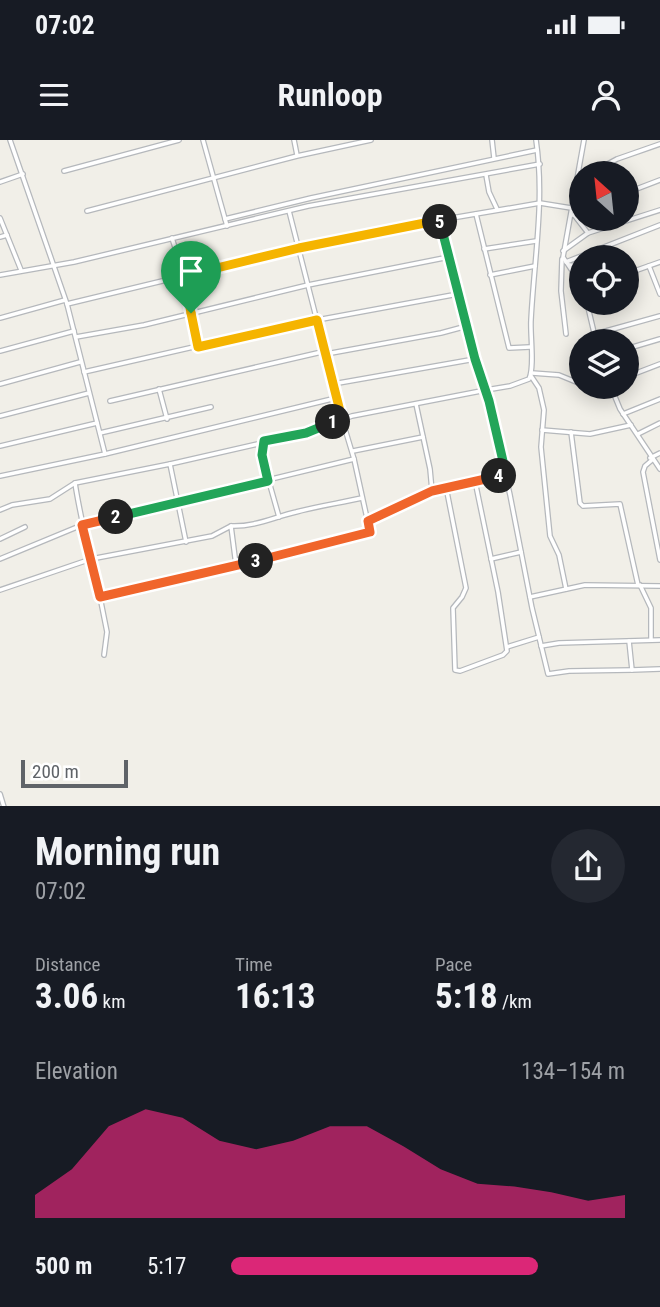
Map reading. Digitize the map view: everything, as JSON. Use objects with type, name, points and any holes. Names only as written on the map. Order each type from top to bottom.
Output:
[{"type":"street","points":[[10,140],[66,302],[105,454]]},
{"type":"street","points":[[64,171],[179,140]]},
{"type":"street","points":[[203,140],[227,226]]},
{"type":"street","points":[[294,140],[297,156]]},
{"type":"street","points":[[87,211],[297,156],[371,140]]},
{"type":"street","points":[[492,140],[494,158]]},
{"type":"street","points":[[536,140],[540,164],[540,203],[530,347],[531,375],[539,388],[544,410],[541,447],[549,531],[559,555],[566,589]]},
{"type":"street","points":[[582,161],[584,140]]},
{"type":"street","points":[[613,161],[660,144]]},
{"type":"street","points":[[225,219],[537,150]]},
{"type":"street","points":[[0,275],[74,262],[289,211],[540,164]]},
{"type":"street","points":[[0,182],[23,174]]},
{"type":"street","points":[[486,174],[489,192],[497,209]]},
{"type":"street","points":[[639,188],[660,180]]},
{"type":"street","points":[[0,318],[299,248],[440,220],[540,203],[569,208]]},
{"type":"street","points":[[565,259],[588,233],[660,209]]},
{"type":"street","points":[[100,597],[370,532],[352,451],[289,211]]},
{"type":"street","points":[[476,214],[509,348],[530,347]]},
{"type":"street","points":[[0,218],[21,270]]},
{"type":"street","points":[[440,220],[506,474],[548,674],[660,669]]},
{"type":"street","points":[[565,259],[660,225]]},
{"type":"street","points":[[566,334],[561,291],[570,231]]},
{"type":"street","points":[[0,237],[7,234]]},
{"type":"street","points":[[172,239],[184,276],[198,347]]},
{"type":"street","points":[[484,249],[536,241]]},
{"type":"street","points":[[76,337],[308,285],[449,257]]},
{"type":"street","points":[[565,259],[569,260]]},
{"type":"street","points":[[565,259],[569,265]]},
{"type":"street","points":[[639,269],[660,262]]},
{"type":"street","points":[[490,275],[535,266]]},
{"type":"street","points":[[649,266],[660,294]]},
{"type":"street","points":[[83,372],[317,320],[458,294]]},
{"type":"street","points":[[613,329],[660,316]]},
{"type":"street","points":[[110,401],[326,353],[467,326]]},
{"type":"street","points":[[0,351],[74,331]]},
{"type":"street","points":[[639,345],[660,339]]},
{"type":"street","points":[[333,384],[475,359]]},
{"type":"street","points":[[0,384],[80,362]]},
{"type":"street","points":[[639,372],[660,364]]},
{"type":"street","points":[[0,510],[12,505],[50,499],[75,483],[306,433],[342,419],[517,384],[531,375],[559,375],[569,379]]},
{"type":"street","points":[[159,389],[167,419]]},
{"type":"street","points":[[0,416],[89,393]]},
{"type":"street","points":[[0,476],[105,454],[336,398]]},
{"type":"street","points":[[616,399],[623,414],[660,470]]},
{"type":"street","points":[[623,414],[660,399]]},
{"type":"street","points":[[416,404],[432,491]]},
{"type":"street","points":[[100,433],[211,408]]},
{"type":"street","points":[[0,446],[97,423]]},
{"type":"street","points":[[638,434],[660,423]]},
{"type":"street","points":[[542,430],[601,433],[631,425]]},
{"type":"street","points":[[571,432],[580,503],[583,506],[620,504],[639,585],[651,608],[651,640]]},
{"type":"street","points":[[352,451],[423,437]]},
{"type":"street","points":[[264,441],[262,455],[279,517]]},
{"type":"street","points":[[660,453],[651,459],[643,472],[660,560]]},
{"type":"street","points":[[0,558],[82,525],[354,459]]},
{"type":"street","points":[[170,464],[186,542]]},
{"type":"street","points":[[368,521],[432,491],[506,474]]},
{"type":"street","points":[[446,488],[466,588],[463,597],[453,608],[455,670],[460,671],[507,652],[475,481]]},
{"type":"street","points":[[75,483],[107,632],[104,655]]},
{"type":"street","points":[[0,590],[91,559],[186,542],[212,536],[231,526],[243,526],[362,498]]},
{"type":"street","points":[[231,526],[236,565]]},
{"type":"street","points":[[0,540],[24,527]]},
{"type":"street","points":[[491,559],[521,552]]},
{"type":"street","points":[[530,597],[590,585],[660,586]]},
{"type":"street","points":[[651,608],[659,611]]},
{"type":"street","points":[[507,647],[539,637]]},
{"type":"street","points":[[629,640],[632,670]]},
{"type":"street","points":[[541,646],[552,643],[660,640]]},
{"type":"route","points":[[440,220],[506,474],[432,491],[389,509],[368,521],[370,532],[100,597],[82,525],[268,481],[262,455],[264,441],[306,433],[342,419],[317,320],[198,347],[191,313],[184,276],[299,248],[440,220]]}]
